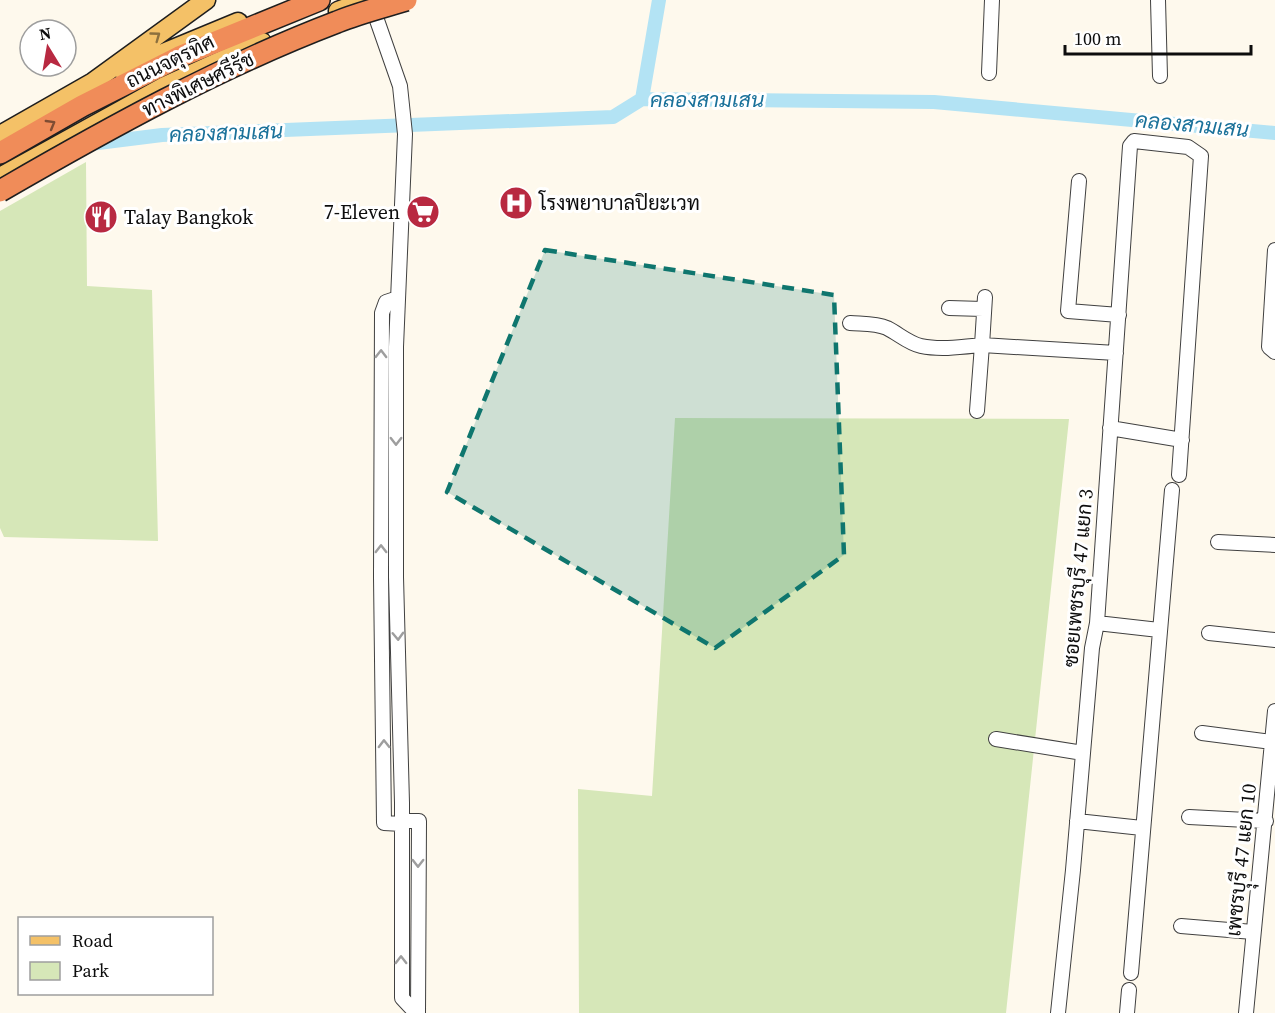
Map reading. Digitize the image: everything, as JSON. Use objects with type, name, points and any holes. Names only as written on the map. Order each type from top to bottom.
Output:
[{"type":"highway","name":"ทางพิเศษศรีรัช","points":[[0,153],[82,106],[179,57],[319,0]]},
{"type":"highway","name":"ทางพิเศษศรีรัช","points":[[0,191],[159,102],[246,59],[339,21],[406,0]]},
{"type":"main road","name":"ถนนจตุรทิศ","points":[[0,135],[93,82],[206,0]]},
{"type":"main road","points":[[93,82],[293,0]]},
{"type":"main road","name":"ถนนจตุรทิศ","points":[[0,177],[165,86],[271,38],[368,0]]},
{"type":"street","points":[[368,0],[395,70],[403,108],[405,134],[396,397],[396,577],[402,822]]},
{"type":"street","points":[[989,74],[992,0]]},
{"type":"street","points":[[1158,0],[1160,76]]},
{"type":"street","name":"ซอยเพชรบุรี 47 แยก 3","points":[[1058,1013],[1092,648],[1097,623],[1130,146],[1134,141],[1188,147],[1201,156],[1182,440]]},
{"type":"street","points":[[1079,181],[1068,311],[1119,315]]},
{"type":"street","points":[[1275,250],[1269,347],[1275,352]]},
{"type":"street","points":[[398,298],[386,302],[382,313],[380,397],[384,823],[419,821],[417,1013]]},
{"type":"street","points":[[949,308],[984,303],[977,411]]},
{"type":"street","points":[[850,323],[872,324],[887,328],[899,337],[920,346],[940,348],[982,345],[1116,353]]},
{"type":"street","points":[[380,397],[396,397]]},
{"type":"street","points":[[1110,428],[1182,440],[1179,476]]},
{"type":"street","points":[[1131,972],[1172,490]]},
{"type":"street","points":[[1218,542],[1275,545]]},
{"type":"street","points":[[381,577],[396,577]]},
{"type":"street","points":[[1097,623],[1159,630]]},
{"type":"street","points":[[1209,633],[1275,639]]},
{"type":"street","points":[[383,676],[399,676]]},
{"type":"street","name":"เพชรบุุรี 47 แยก 10","points":[[1246,1013],[1275,711]]},
{"type":"street","points":[[1202,733],[1272,742]]},
{"type":"street","points":[[996,739],[1083,753]]},
{"type":"street","points":[[385,780],[402,779]]},
{"type":"street","points":[[1189,817],[1266,821]]},
{"type":"street","points":[[1077,821],[1142,828]]},
{"type":"street","points":[[1181,926],[1253,932]]},
{"type":"street","points":[[1127,1013],[1129,990]]},
{"type":"highlighted area","points":[[545,250],[834,295],[844,555],[715,648],[447,492]]},
{"type":"green space","points":[[86,162],[87,286],[152,290],[158,541],[4,537],[0,528],[0,211]]},
{"type":"green space","points":[[675,418],[1069,419],[1006,1013],[579,1013],[578,789],[652,796]]},
{"type":"waterway","points":[[642,99],[659,0]]},
{"type":"waterway","name":"คลองสามเสน","points":[[90,144],[162,135],[613,117],[642,99],[934,102],[1275,133]]},
{"type":"place","name":"โรงพยาบาลปิยะเวท","points":[[516,203]]},
{"type":"place","name":"7-Eleven","points":[[423,212]]},
{"type":"place","name":"Talay Bangkok","points":[[101,217]]}]
